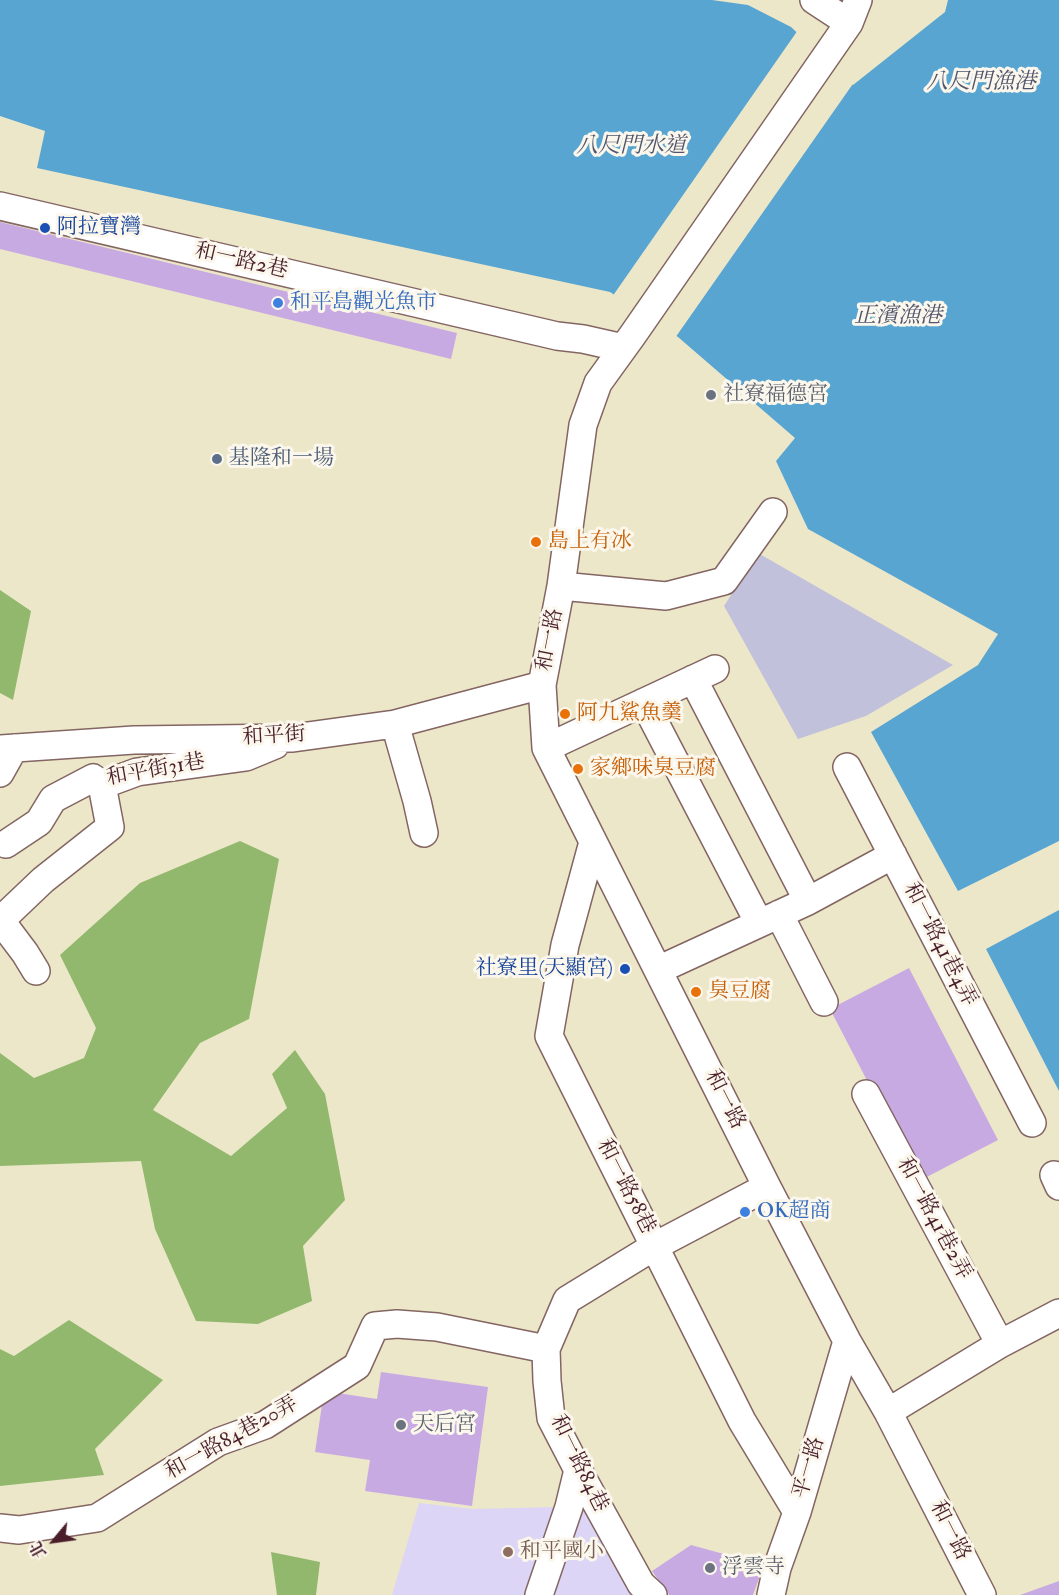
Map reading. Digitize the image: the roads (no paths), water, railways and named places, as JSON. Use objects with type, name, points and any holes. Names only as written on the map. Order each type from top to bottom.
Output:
[{"type":"street","points":[[813,0],[854,11]]},
{"type":"street","name":"和一路","points":[[854,11],[598,383],[583,425],[561,586],[542,685],[546,748],[767,1187],[847,1341],[888,1412],[982,1595]]},
{"type":"street","name":"和一路2巷","points":[[0,206],[557,336],[628,342]]},
{"type":"street","name":"和一路","points":[[561,586],[666,596],[724,581],[773,512]]},
{"type":"street","points":[[546,748],[704,674],[808,901]]},
{"type":"street","name":"和平街","points":[[7,748],[134,740],[293,738],[395,724],[542,685]]},
{"type":"street","points":[[644,702],[769,918],[824,1002]]},
{"type":"street","points":[[395,724],[424,833]]},
{"type":"street","name":"和平街31巷","points":[[6,844],[39,822],[52,799],[93,778],[102,785],[137,772],[246,757],[293,738]]},
{"type":"street","points":[[0,773],[7,748]]},
{"type":"street","name":"和一路41巷4弄","points":[[847,767],[1032,1123]]},
{"type":"street","points":[[36,971],[0,921],[43,880],[110,827],[102,785]]},
{"type":"street","name":"和一路58巷","points":[[593,842],[565,945],[549,1036],[742,1420],[797,1512]]},
{"type":"street","points":[[658,970],[808,901],[893,855]]},
{"type":"street","name":"和一路41巷2弄","points":[[866,1094],[1000,1344]]},
{"type":"street","name":"和一路84巷","points":[[653,1595],[641,1584],[551,1418],[546,1349],[567,1300],[655,1246],[767,1187]]},
{"type":"street","points":[[888,1412],[1000,1344],[1059,1313]]},
{"type":"street","name":"和一路84巷20弄","points":[[0,1528],[19,1530],[97,1518],[218,1442],[266,1425],[357,1366],[375,1326],[397,1324],[437,1328],[546,1349]]},
{"type":"street","name":"平一路","points":[[771,1595],[777,1568],[797,1512],[847,1341]]},
{"type":"street","points":[[539,1595],[569,1508],[578,1470]]},
{"type":"water","points":[[0,0],[712,0],[748,5],[791,27],[853,85],[945,12],[948,0],[1059,0],[1059,841],[958,891],[871,732],[978,665],[998,634],[808,529],[776,461],[795,438],[678,337],[610,292],[37,168],[45,131],[0,116]]},
{"type":"water","points":[[1059,910],[1059,1091],[986,949]]},
{"type":"place","name":"阿拉寶灣","points":[[45,228]]},
{"type":"place","name":"和平島觀光魚市","points":[[278,303]]},
{"type":"place","name":"社寮福德宮","points":[[711,395]]},
{"type":"place","name":"基隆和一場","points":[[217,459]]},
{"type":"place","name":"島上有冰","points":[[536,542]]},
{"type":"place","name":"阿九鯊魚羹","points":[[565,714]]},
{"type":"place","name":"家鄉味臭豆腐","points":[[578,769]]},
{"type":"place","name":"社寮里(天顯宮)","points":[[625,969]]},
{"type":"place","name":"臭豆腐","points":[[696,992]]},
{"type":"place","name":"OK超商","points":[[745,1212]]},
{"type":"place","name":"天后宮","points":[[401,1425]]},
{"type":"place","name":"和平國小","points":[[508,1552]]},
{"type":"place","name":"浮雲寺","points":[[710,1568]]},
{"type":"water label","name":"八尺門漁港","points":[[981,83]]},
{"type":"water label","name":"八尺門水道","points":[[631,147]]},
{"type":"water label","name":"正濱漁港","points":[[898,317]]}]
